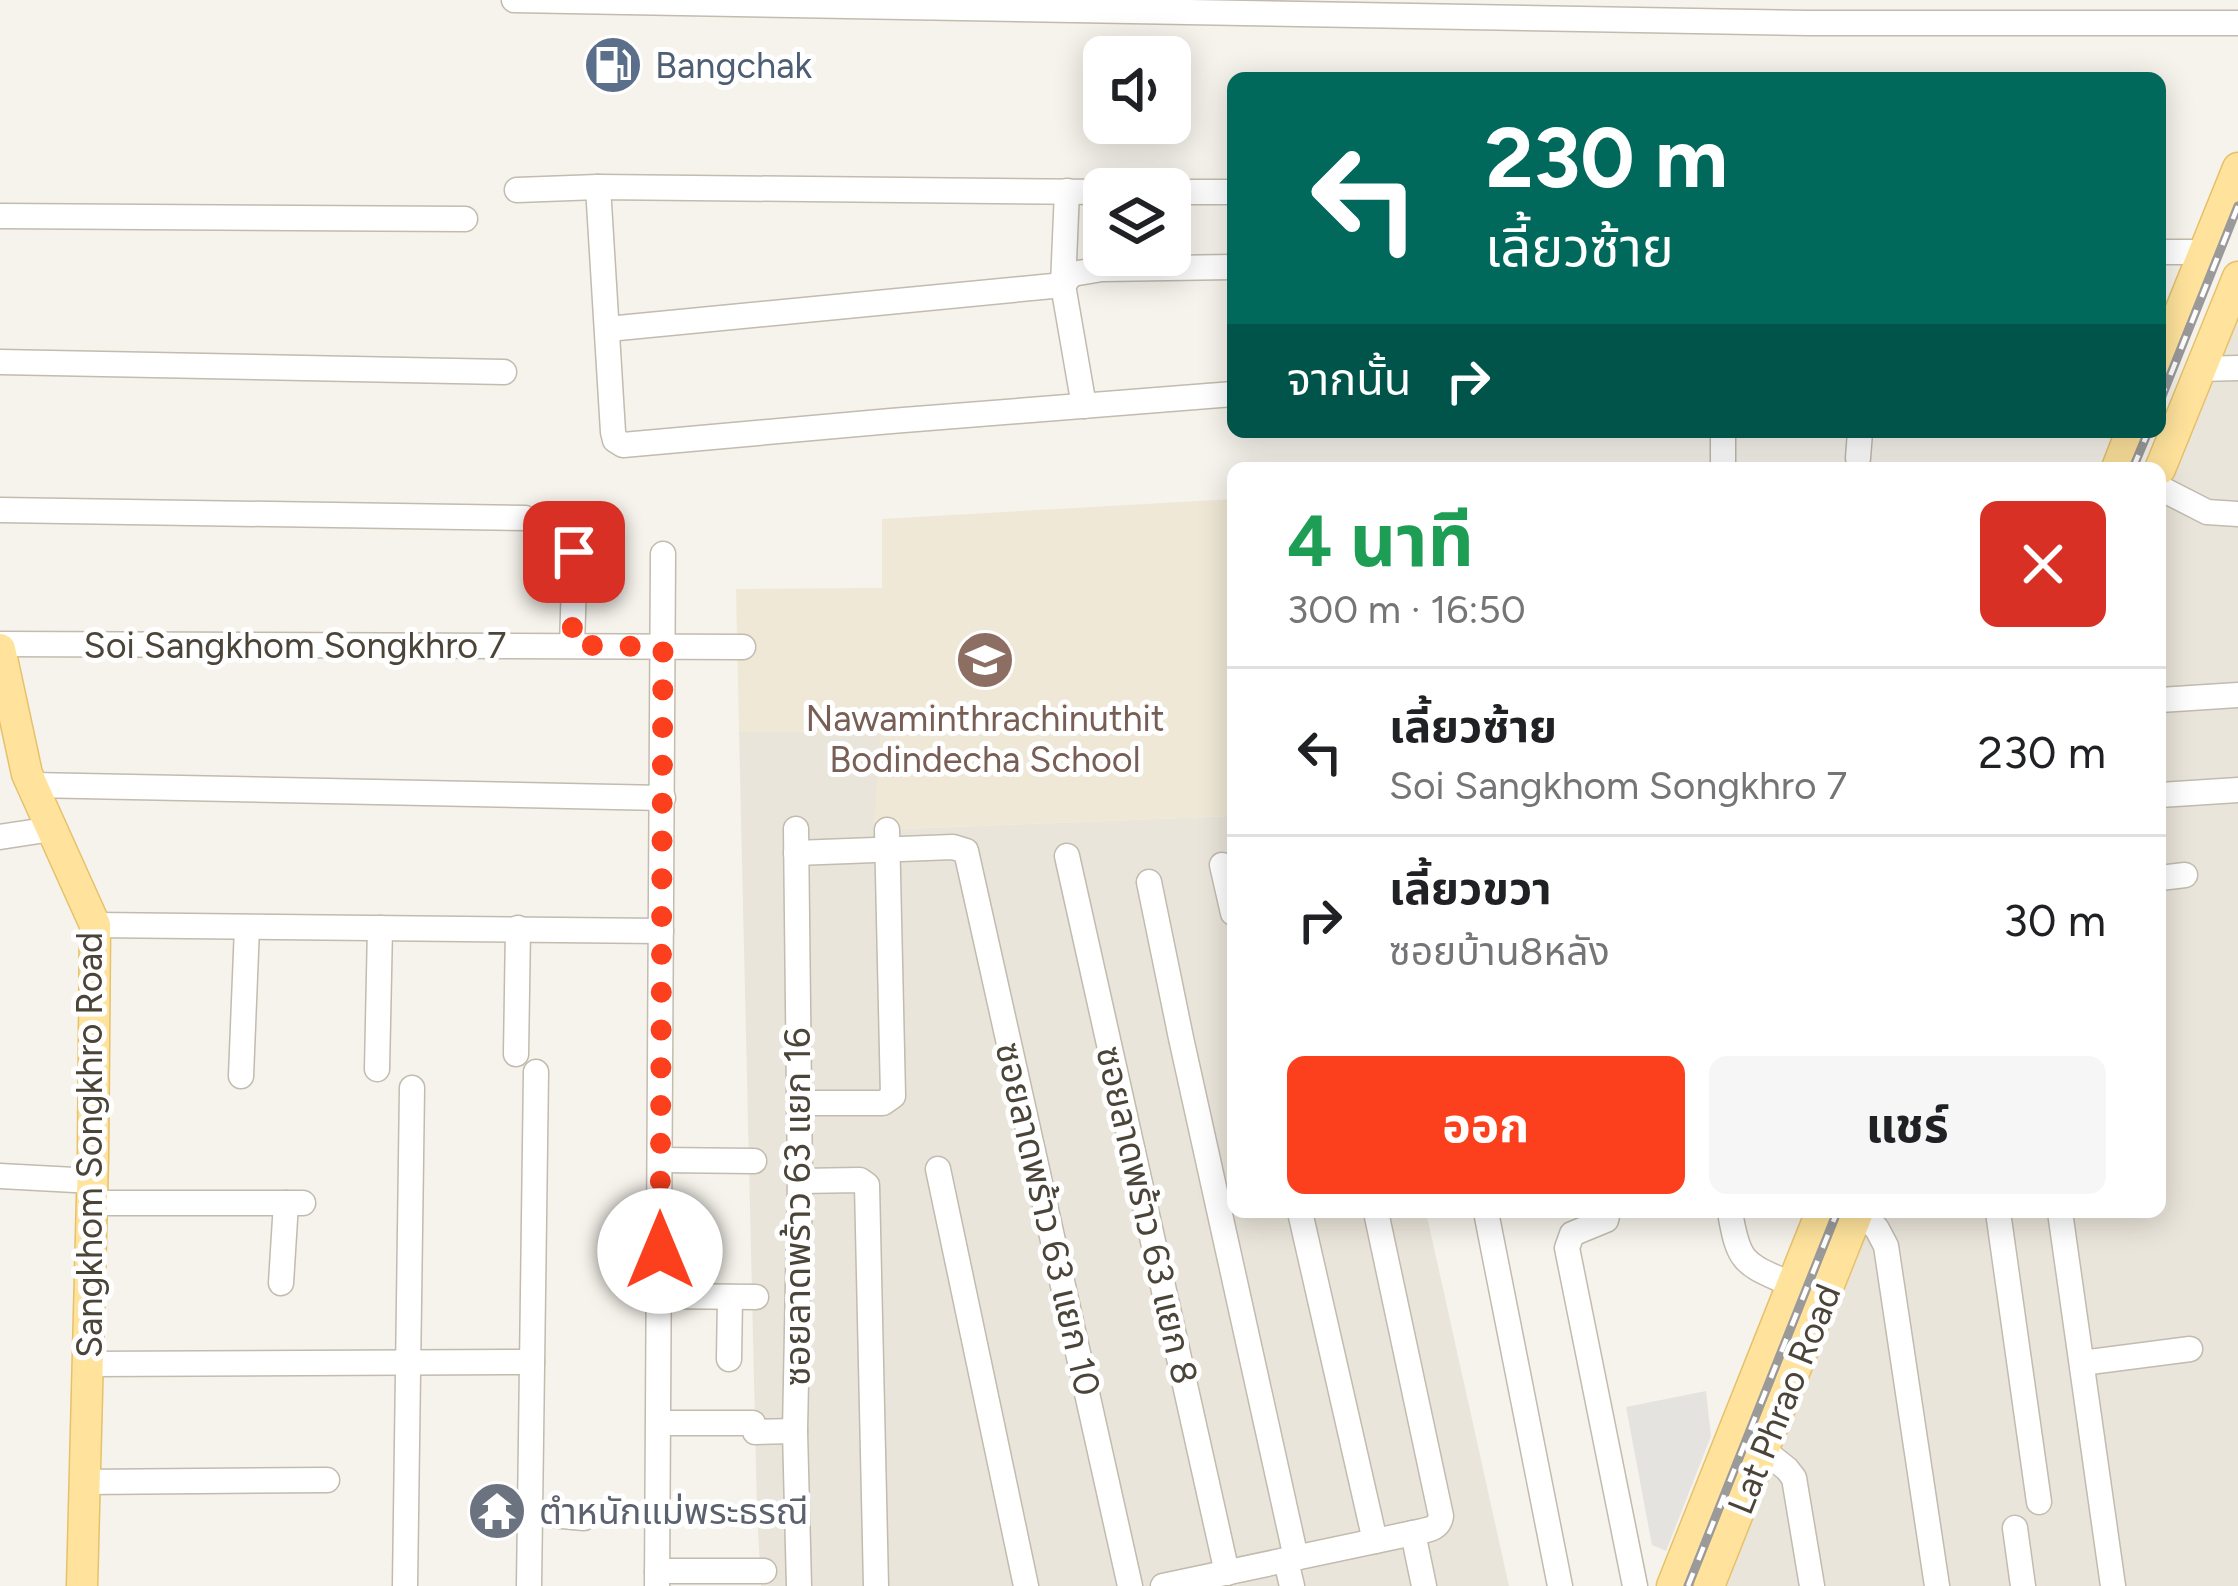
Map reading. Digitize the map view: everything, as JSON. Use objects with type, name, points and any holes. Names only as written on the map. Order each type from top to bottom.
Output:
[{"type":"main road","points":[[2166,346],[2238,168]]},
{"type":"main road","points":[[2163,462],[2238,277]]},
{"type":"main road","name":"Sangkhom Songkhro Road","points":[[0,646],[32,785],[95,925],[82,1586]]},
{"type":"main road","name":"Lat Phrao Road","points":[[1709,1586],[1857,1218]]},
{"type":"main road","points":[[1816,1224],[1843,1251]]},
{"type":"main road","name":"Lat Phrao Road","points":[[1672,1586],[1816,1224]]},
{"type":"street","points":[[514,0],[1810,23],[2238,23]]},
{"type":"street","points":[[598,188],[613,432],[623,445],[1227,394]]},
{"type":"street","points":[[517,190],[1083,191]]},
{"type":"street","points":[[1067,191],[1063,285],[1084,406]]},
{"type":"street","points":[[1191,192],[1227,192]]},
{"type":"street","points":[[0,216],[465,219]]},
{"type":"street","points":[[2166,253],[2204,252]]},
{"type":"street","points":[[608,329],[1063,285],[1072,274],[1102,269],[1227,267]]},
{"type":"street","points":[[0,362],[504,372]]},
{"type":"street","points":[[2200,369],[2238,368]]},
{"type":"street","points":[[2166,491],[2207,512],[2238,514]]},
{"type":"street","points":[[0,510],[525,518]]},
{"type":"street","points":[[572,645],[574,552]]},
{"type":"street","points":[[663,554],[657,1578],[764,1570]]},
{"type":"street","name":"Soi Sangkhom Songkhro 7","points":[[0,646],[743,647]]},
{"type":"street","points":[[2166,700],[2238,694]]},
{"type":"street","points":[[32,785],[663,797]]},
{"type":"street","points":[[2166,795],[2238,790]]},
{"type":"street","points":[[0,837],[52,829]]},
{"type":"street","points":[[799,1103],[883,1102],[893,1096],[888,840]]},
{"type":"street","name":"ซอยลาดพร้าว 63 แยก 16","points":[[799,1586],[796,841],[888,840]]},
{"type":"street","name":"ซอยลาดพร้าว 63 แยก 10","points":[[888,840],[966,851],[1130,1586]]},
{"type":"street","name":"ซอยลาดพร้าว 63 แยก 8","points":[[1067,856],[1227,1573]]},
{"type":"street","points":[[1222,866],[1227,887]]},
{"type":"street","points":[[1149,883],[1291,1568]]},
{"type":"street","points":[[95,925],[661,931]]},
{"type":"street","points":[[241,1076],[247,927]]},
{"type":"street","points":[[377,1069],[380,928]]},
{"type":"street","points":[[516,1054],[518,928]]},
{"type":"street","points":[[529,1586],[536,1072]]},
{"type":"street","points":[[405,1586],[412,1088]]},
{"type":"street","points":[[660,1160],[754,1161]]},
{"type":"street","points":[[938,1169],[1026,1586]]},
{"type":"street","points":[[0,1176],[93,1192],[295,1203],[280,1282]]},
{"type":"street","points":[[800,1181],[860,1180],[867,1185],[876,1586]]},
{"type":"street","points":[[1301,1218],[1375,1541]]},
{"type":"street","points":[[1163,1586],[1227,1573],[1291,1568],[1440,1523],[1377,1218]]},
{"type":"street","points":[[1487,1218],[1560,1586]]},
{"type":"street","points":[[1606,1218],[1572,1234],[1567,1249],[1635,1586]]},
{"type":"street","points":[[1731,1218],[1737,1248],[1747,1264],[1792,1285]]},
{"type":"street","points":[[1866,1218],[1886,1246],[1937,1586]]},
{"type":"street","points":[[1999,1218],[2039,1502]]},
{"type":"street","points":[[2061,1218],[2113,1586]]},
{"type":"street","points":[[659,1296],[756,1297]]},
{"type":"street","points":[[729,1359],[730,1297]]},
{"type":"street","points":[[2082,1363],[2190,1349]]},
{"type":"street","points":[[88,1364],[532,1362]]},
{"type":"street","points":[[659,1423],[753,1423],[755,1432],[795,1431]]},
{"type":"street","points":[[1763,1450],[1794,1478],[1812,1586]]},
{"type":"street","points":[[85,1483],[327,1480]]},
{"type":"street","points":[[530,1513],[584,1518]]},
{"type":"street","points":[[2014,1528],[2023,1586]]},
{"type":"street","points":[[1413,1533],[1424,1586]]},
{"type":"shaded area","points":[[2238,277],[2238,1586],[1709,1586],[1856,1218],[2166,1218],[2163,462]]},
{"type":"shaded area","name":"Nawaminthrachinuthit Bodindecha School","points":[[1227,499],[1227,816],[874,830],[880,733],[739,732],[736,589],[882,588],[882,519]]},
{"type":"shaded area","points":[[739,732],[881,732],[875,830],[1227,816],[1227,1218],[1427,1218],[1509,1586],[761,1586]]},
{"type":"shaded area","points":[[1706,1391],[1711,1436],[1666,1551],[1652,1545],[1626,1407]]},
{"type":"railway","points":[[2166,386],[2238,206]]},
{"type":"railway","points":[[2136,462],[2146,438]]},
{"type":"railway","points":[[1688,1586],[1835,1218]]},
{"type":"place","name":"Bangchak","points":[[613,65]]},
{"type":"place","name":"Nawaminthrachinuthit Bodindecha School","points":[[985,660]]},
{"type":"place","name":"ตำหนักแม่พระธรณี","points":[[497,1511]]},
{"type":"route","points":[[574,552],[572,645],[663,647],[660,1251]]}]
